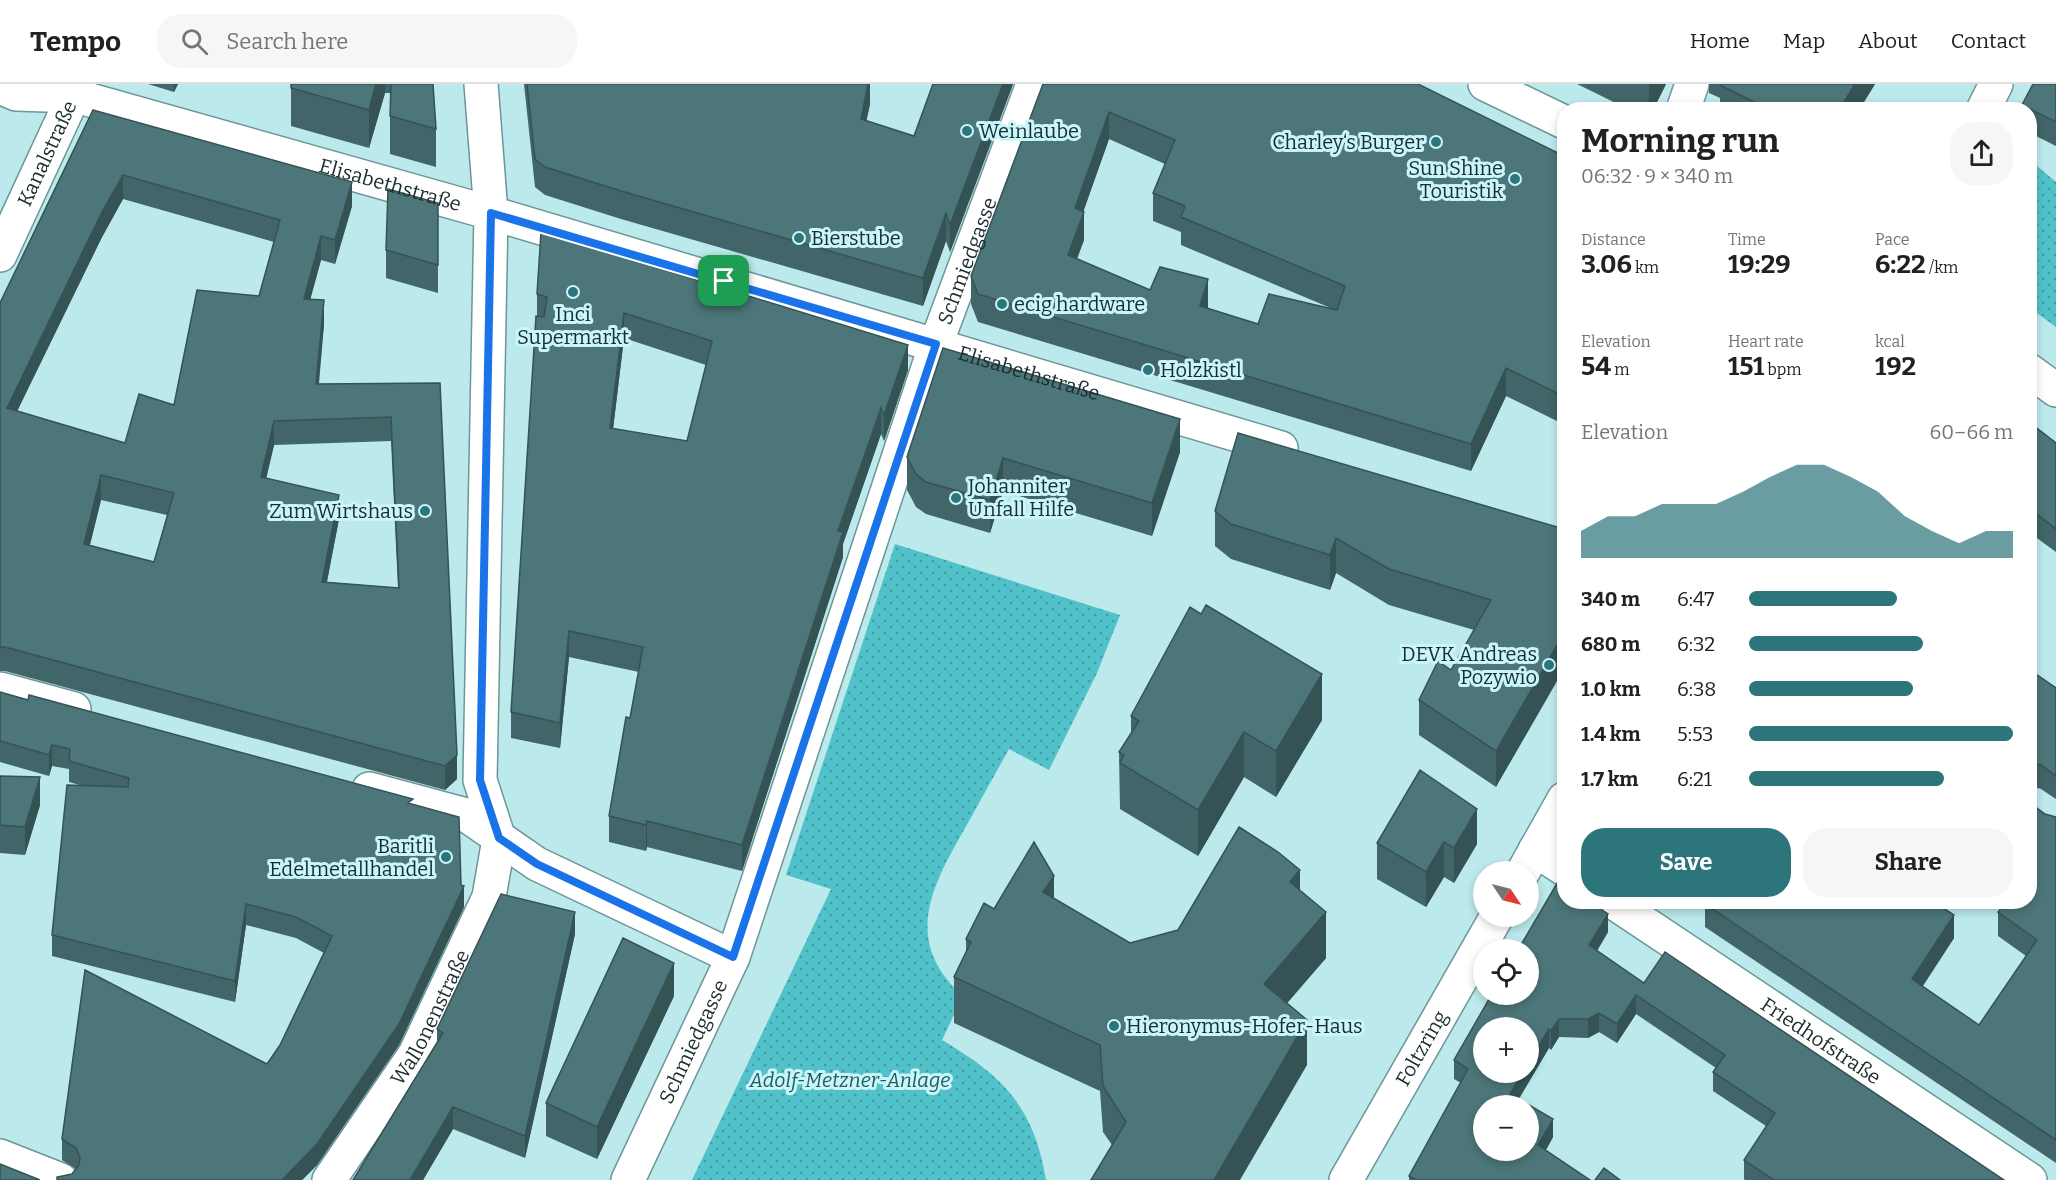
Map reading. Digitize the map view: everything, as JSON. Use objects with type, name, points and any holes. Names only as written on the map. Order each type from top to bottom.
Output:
[{"type":"street","points":[[481,84],[491,213],[480,780],[499,838]]},
{"type":"street","name":"Schmiedgasse","points":[[628,1180],[733,957],[936,344],[1033,84]]},
{"type":"street","points":[[1485,84],[1557,119]]},
{"type":"street","points":[[1686,102],[1692,84]]},
{"type":"street","points":[[1987,102],[1995,84]]},
{"type":"street","name":"Elisabethstraße","points":[[0,87],[16,94],[78,90],[1308,456]]},
{"type":"street","name":"Kanalstraße","points":[[0,255],[78,90]]},
{"type":"street","points":[[2037,376],[2056,390]]},
{"type":"street","points":[[0,689],[102,717]]},
{"type":"street","points":[[341,782],[466,815],[537,864],[733,957]]},
{"type":"street","points":[[1529,861],[1557,811]]},
{"type":"street","name":"Wallonenstraße","points":[[329,1180],[415,1054],[489,897],[499,838]]},
{"type":"street","points":[[1539,863],[1557,867]]},
{"type":"street","name":"Friedhofstraße","points":[[1624,909],[2030,1180]]},
{"type":"street","name":"Foltzring","points":[[1346,1180],[1491,927]]},
{"type":"street","points":[[0,1156],[61,1180]]},
{"type":"green space","points":[[2037,166],[2056,182],[2056,327],[2037,313]]},
{"type":"green space","name":"Adolf-Metzner-Anlage","points":[[895,544],[1120,615],[1097,673],[1049,770],[1009,749],[941,873],[928,915],[928,935],[933,956],[944,976],[963,996],[942,1040],[982,1067],[1012,1096],[1033,1132],[1046,1180],[692,1180],[831,889],[786,875]]},
{"type":"building","points":[[291,84],[376,84],[369,110],[291,88]]},
{"type":"building","points":[[391,84],[433,84],[436,129],[390,116]]},
{"type":"building","points":[[527,84],[868,84],[861,119],[914,136],[933,84],[1003,84],[950,225],[946,213],[923,278],[545,167],[535,159]]},
{"type":"building","points":[[1043,84],[1418,84],[1557,153],[1557,393],[1506,368],[1471,444],[978,294],[971,276]],"holes":[[[1109,112],[1175,140],[1153,193],[1185,206],[1181,217],[1345,286],[1337,310],[1269,294],[1258,324],[1200,306],[1208,279],[1160,267],[1150,290],[1068,255],[1084,212],[1075,208]]]},
{"type":"building","points":[[1855,84],[1844,102],[1754,102],[1720,85]]},
{"type":"building","points":[[2033,84],[2056,84],[2056,122],[2037,112],[2037,102],[2024,102]]},
{"type":"building","points":[[93,110],[352,182],[335,240],[321,236],[304,299],[324,300],[316,384],[440,383],[457,755],[445,766],[0,647],[0,303]],"holes":[[[123,175],[280,220],[259,296],[197,290],[174,405],[139,394],[125,443],[7,408],[102,212]],[[391,417],[399,588],[322,582],[339,495],[261,477],[274,421]],[[101,475],[174,493],[154,562],[84,544]]]},
{"type":"building","points":[[388,189],[438,203],[438,265],[386,250]]},
{"type":"building","points":[[541,232],[908,345],[884,415],[881,408],[838,531],[843,532],[742,845],[647,821],[646,825],[609,816],[626,717],[630,718],[643,647],[569,631],[560,723],[511,712],[536,316],[544,317],[547,297],[537,294]],"holes":[[[624,313],[712,341],[687,441],[610,428]]]},
{"type":"building","points":[[943,348],[1180,419],[1152,503],[1003,458],[990,500],[926,482],[916,474],[907,457]]},
{"type":"building","points":[[2037,428],[2056,443],[2056,529],[2037,514]]},
{"type":"building","points":[[1238,433],[1557,527],[1557,645],[1496,751],[1419,700],[1438,661],[1451,670],[1491,600],[1389,569],[1336,538],[1330,555],[1231,524],[1215,511]]},
{"type":"building","points":[[1206,605],[1322,674],[1276,751],[1244,732],[1198,810],[1120,763],[1124,755],[1119,752],[1139,721],[1131,716],[1190,607],[1201,614]]},
{"type":"building","points":[[2037,675],[2056,688],[2056,776],[2037,764]]},
{"type":"building","points":[[0,692],[28,700],[29,695],[413,799],[408,803],[459,817],[461,885],[464,886],[399,1024],[317,1144],[282,1180],[57,1180],[57,1177],[72,1174],[79,1165],[80,1157],[76,1148],[62,1139],[85,970],[267,1064],[280,1045],[332,936],[296,917],[246,904],[235,981],[52,935],[67,785],[128,787],[129,778],[69,761],[70,749],[52,745],[49,755],[0,741]]},
{"type":"building","points":[[1420,770],[1477,809],[1454,848],[1444,842],[1426,872],[1377,843]]},
{"type":"building","points":[[0,776],[40,777],[25,827],[0,825]]},
{"type":"building","points":[[2037,808],[2045,814],[2056,817],[2056,1140],[1712,909],[1945,909],[1954,915],[1912,979],[1979,1025],[2037,940],[1998,912],[2000,909],[2037,909]]},
{"type":"building","name":"Hieronymus-Hofer-Haus","points":[[1239,827],[1278,852],[1300,870],[1290,882],[1326,912],[1264,984],[1307,1020],[1214,1180],[1091,1180],[1126,1122],[1103,1086],[1100,1045],[954,977],[971,942],[966,939],[984,903],[994,909],[1034,842],[1054,876],[1043,892],[1130,943],[1178,930]]},
{"type":"building","points":[[1557,883],[1557,909],[1600,909],[1608,914],[1589,945],[1644,983],[1665,952],[2004,1180],[1774,1180],[1744,1160],[1775,1113],[1713,1072],[1725,1055],[1636,995],[1617,1024],[1599,1013],[1588,1019],[1559,1019],[1551,1031],[1549,1029],[1539,1045],[1539,1017],[1479,1017],[1486,1005],[1539,1005],[1539,939],[1524,939],[1531,927],[1539,927],[1539,914]]},
{"type":"building","points":[[501,894],[575,912],[525,1136],[453,1107],[410,1180],[353,1180],[443,1033],[437,1029]]},
{"type":"building","points":[[623,938],[674,963],[597,1127],[546,1103]]},
{"type":"building","points":[[1473,1027],[1473,1083],[1516,1083],[1510,1094],[1512,1095],[1473,1095],[1473,1161],[1539,1161],[1539,1146],[1590,1180],[1416,1180],[1409,1176],[1468,1069],[1454,1060]]},
{"type":"building","points":[[1539,1111],[1553,1119],[1539,1143]]},
{"type":"building","points":[[0,1164],[40,1180],[0,1180]]},
{"type":"building","points":[[1604,1168],[1620,1180],[1595,1180]]},
{"type":"place","name":"Weinlaube","points":[[967,131]]},
{"type":"place","name":"Charley‘s Burger","points":[[1436,142]]},
{"type":"place","name":"Sun Shine Touristik","points":[[1515,179]]},
{"type":"place","name":"Bierstube","points":[[799,238]]},
{"type":"place","name":"Inci Supermarkt","points":[[573,292]]},
{"type":"place","name":"ecig hardware","points":[[1002,304]]},
{"type":"place","name":"Holzkistl","points":[[1148,370]]},
{"type":"place","name":"Johanniter Unfall Hilfe","points":[[956,498]]},
{"type":"place","name":"Zum Wirtshaus","points":[[425,511]]},
{"type":"place","name":"DEVK Andreas Pozywio","points":[[1549,665]]},
{"type":"place","name":"Baritli Edelmetallhandel","points":[[446,857]]},
{"type":"place","name":"Hieronymus-Hofer-Haus","points":[[1114,1026]]},
{"type":"route","points":[[491,213],[724,281],[936,344],[733,957],[537,864],[499,838],[480,780],[491,213]]}]
